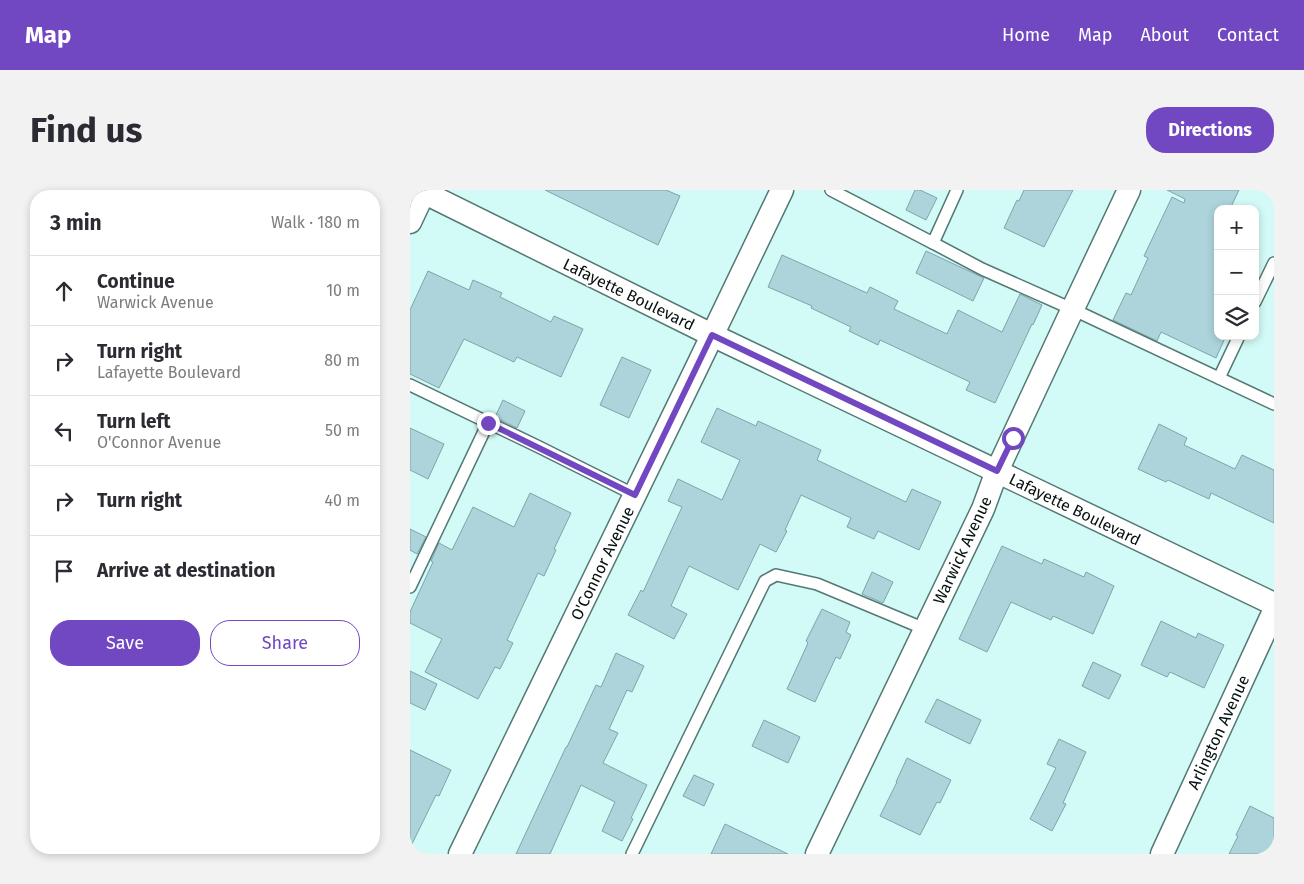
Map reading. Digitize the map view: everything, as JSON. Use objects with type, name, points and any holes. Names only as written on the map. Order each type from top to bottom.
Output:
[{"type":"street","name":"O'Connor Avenue","points":[[460,854],[782,190]]},
{"type":"street","name":"Warwick Avenue","points":[[817,854],[982,509],[997,471],[1129,190]]},
{"type":"street","name":"Lafayette Boulevard","points":[[423,191],[712,335],[1274,604]]},
{"type":"street","points":[[410,222],[423,191]]},
{"type":"street","name":"Arlington Avenue","points":[[1162,854],[1274,611]]},
{"type":"lane","points":[[831,190],[982,269],[1274,404]]},
{"type":"lane","points":[[933,243],[957,190]]},
{"type":"lane","points":[[1258,295],[1274,262]]},
{"type":"lane","points":[[1219,378],[1237,340]]},
{"type":"lane","points":[[410,385],[635,495]]},
{"type":"lane","points":[[410,587],[488,423]]},
{"type":"lane","points":[[632,854],[765,581],[776,575],[817,584],[925,629]]},
{"type":"building","points":[[545,190],[666,190],[680,196],[658,245]]},
{"type":"building","points":[[915,190],[920,190],[937,198],[926,220],[906,210]]},
{"type":"building","points":[[1024,190],[1073,190],[1044,247],[1004,228],[1017,200],[1019,201]]},
{"type":"building","points":[[1167,190],[1239,190],[1232,205],[1214,205],[1214,340],[1224,340],[1216,358],[1161,332],[1157,341],[1113,320],[1126,293],[1131,295],[1148,258],[1144,256],[1172,197],[1184,203],[1185,199]]},
{"type":"building","points":[[926,251],[984,278],[973,301],[916,273]]},
{"type":"building","points":[[782,255],[867,293],[870,287],[898,301],[894,309],[947,334],[958,310],[1002,332],[1020,294],[1042,305],[995,403],[966,390],[970,382],[880,340],[878,345],[849,331],[851,327],[811,308],[812,306],[768,287]]},
{"type":"building","points":[[428,271],[469,290],[473,280],[502,293],[500,297],[551,322],[554,316],[583,329],[561,377],[517,357],[514,362],[464,339],[439,388],[410,374],[410,310]]},
{"type":"building","points":[[622,357],[651,370],[629,418],[600,405]]},
{"type":"building","points":[[503,400],[525,411],[517,428],[495,417]]},
{"type":"building","points":[[717,408],[756,426],[758,421],[821,450],[817,460],[906,502],[912,489],[941,502],[919,550],[878,531],[874,539],[847,527],[851,518],[801,495],[785,530],[787,531],[776,552],[760,544],[738,590],[689,566],[671,606],[687,614],[674,639],[628,615],[641,590],[643,592],[682,507],[668,501],[678,479],[722,500],[740,460],[701,442]]},
{"type":"building","points":[[1159,424],[1187,438],[1184,445],[1235,469],[1242,455],[1274,470],[1274,523],[1211,493],[1209,499],[1168,480],[1166,482],[1138,469]]},
{"type":"building","points":[[410,428],[444,444],[428,479],[410,470]]},
{"type":"building","points":[[530,493],[571,513],[544,576],[538,573],[507,640],[513,643],[500,669],[495,667],[478,699],[425,672],[442,639],[410,623],[410,612],[433,562],[431,561],[439,543],[452,550],[473,507],[514,527]]},
{"type":"building","points":[[410,529],[426,537],[417,554],[410,550]]},
{"type":"building","points":[[1002,546],[1042,564],[1044,559],[1084,577],[1086,572],[1114,586],[1093,634],[1053,616],[1051,620],[1011,602],[987,652],[959,639]]},
{"type":"building","points":[[872,572],[893,582],[883,603],[862,594]]},
{"type":"building","points":[[822,609],[850,622],[846,632],[851,635],[840,659],[836,657],[815,702],[787,689],[808,643],[806,641]]},
{"type":"building","points":[[1161,621],[1196,638],[1198,633],[1224,645],[1204,688],[1170,672],[1167,677],[1141,665]]},
{"type":"building","points":[[616,653],[644,666],[632,692],[627,690],[609,729],[618,733],[603,763],[647,785],[631,818],[633,819],[622,841],[602,831],[615,802],[581,785],[550,854],[516,854],[596,685],[601,687]]},
{"type":"building","points":[[1093,662],[1121,675],[1109,699],[1082,686]]},
{"type":"building","points":[[410,671],[437,684],[425,710],[410,703]]},
{"type":"building","points":[[937,699],[981,720],[970,744],[925,722]]},
{"type":"building","points":[[764,720],[800,737],[788,763],[752,746]]},
{"type":"building","points":[[1059,739],[1086,752],[1063,803],[1066,804],[1052,831],[1030,819],[1056,768],[1047,764]]},
{"type":"building","points":[[410,750],[451,770],[439,796],[436,795],[410,848]]},
{"type":"building","points":[[907,758],[951,780],[940,803],[937,802],[920,835],[880,816]]},
{"type":"building","points":[[694,775],[714,784],[704,806],[683,796]]},
{"type":"building","points":[[1250,806],[1274,818],[1274,854],[1229,854]]},
{"type":"building","points":[[725,824],[788,854],[711,854]]},
{"type":"route","points":[[488,423],[635,495],[712,335],[997,471],[1013,438]]}]
